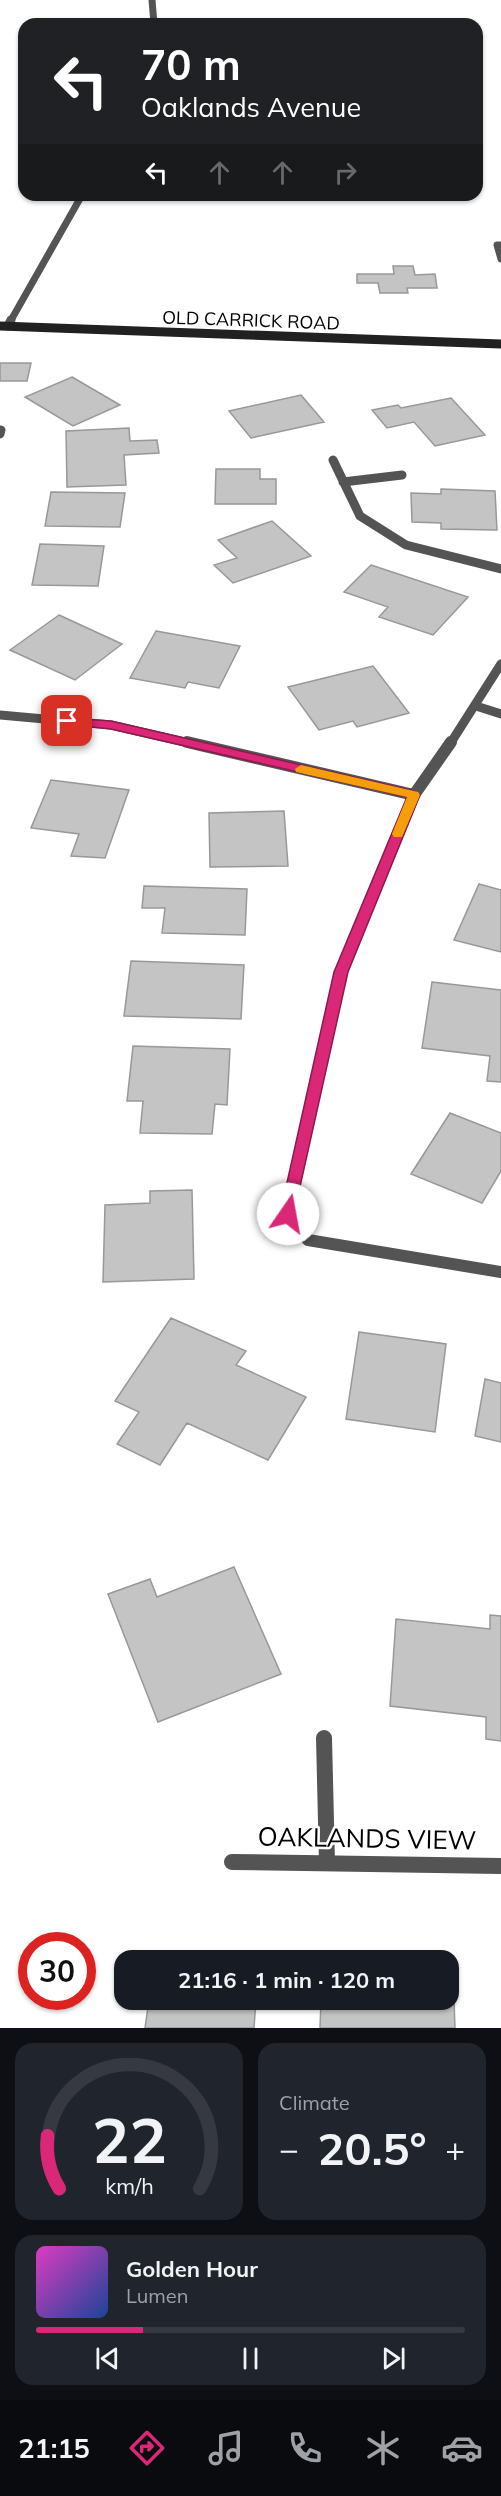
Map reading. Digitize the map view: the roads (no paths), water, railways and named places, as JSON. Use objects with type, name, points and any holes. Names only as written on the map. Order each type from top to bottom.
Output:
[{"type":"main road","name":"OLD CARRICK ROAD","points":[[4,326],[501,344]]},
{"type":"street","points":[[152,0],[154,18]]},
{"type":"street","points":[[4,326],[78,201]]},
{"type":"street","points":[[501,245],[497,245],[501,259]]},
{"type":"street","points":[[333,460],[360,516],[406,544],[501,569]]},
{"type":"street","points":[[343,482],[402,475]]},
{"type":"street","points":[[501,664],[476,706],[414,795],[341,972],[288,1214],[308,1240],[501,1272]]},
{"type":"street","points":[[476,706],[501,714]]},
{"type":"street","points":[[0,715],[111,725],[414,795]]},
{"type":"street","points":[[324,1738],[327,1863]]},
{"type":"street","name":"OAKLANDS VIEW","points":[[232,1862],[501,1866]]}]
